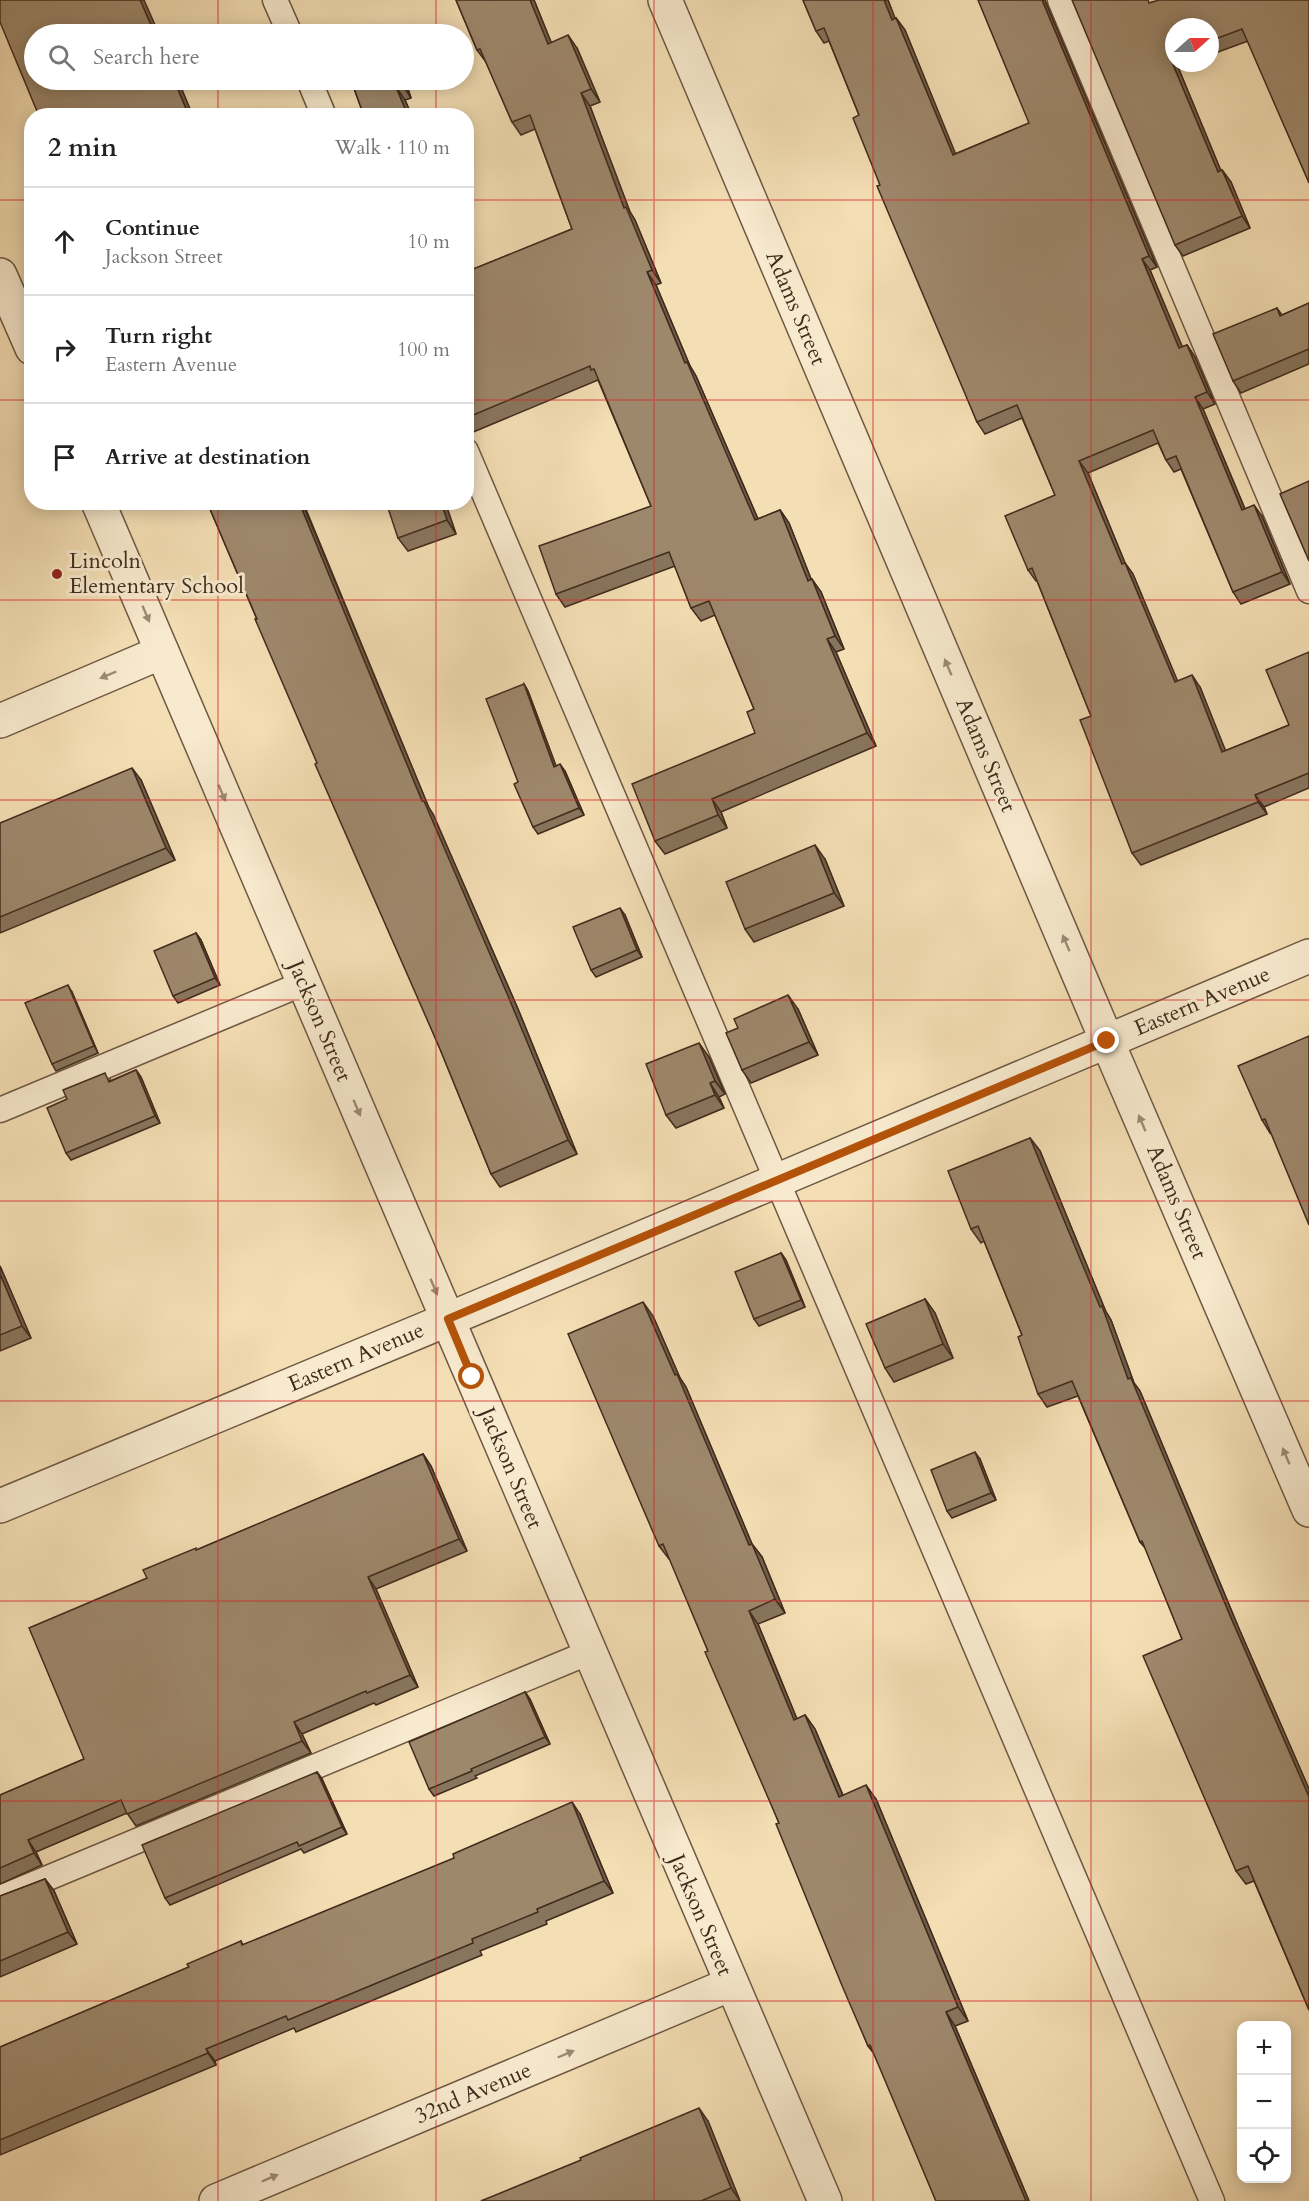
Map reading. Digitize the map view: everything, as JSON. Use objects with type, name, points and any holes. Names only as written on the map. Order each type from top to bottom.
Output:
[{"type":"street","name":"Adams Street","points":[[665,0],[1107,1041],[1309,1510]]},
{"type":"street","points":[[0,275],[24,330]]},
{"type":"street","name":"Jackson Street","points":[[101,510],[825,2201]]},
{"type":"street","points":[[0,721],[162,652]]},
{"type":"street","name":"Eastern Avenue","points":[[0,1506],[1309,956]]},
{"type":"street","name":"32nd Avenue","points":[[216,2201],[731,1984]]},
{"type":"lane","points":[[275,0],[286,24]]},
{"type":"lane","points":[[1060,0],[1309,591]]},
{"type":"lane","points":[[313,90],[321,108]]},
{"type":"lane","points":[[474,470],[1212,2201]]},
{"type":"lane","points":[[0,1110],[303,983]]},
{"type":"lane","points":[[0,1898],[590,1652]]},
{"type":"building","points":[[0,0],[140,0],[151,24],[24,24],[24,80],[0,22]]},
{"type":"building","points":[[456,0],[530,0],[548,44],[568,35],[591,89],[581,93],[624,208],[626,207],[652,270],[647,272],[685,363],[687,362],[755,520],[780,510],[808,581],[812,579],[835,636],[827,639],[867,733],[712,799],[718,815],[655,841],[632,784],[755,733],[747,712],[754,709],[709,601],[691,608],[669,552],[556,594],[539,546],[651,506],[594,369],[591,370],[590,366],[474,415],[474,269],[572,229],[530,115],[512,122],[480,49],[477,50],[474,43],[474,24],[466,24]]},
{"type":"building","points":[[803,0],[884,0],[892,20],[896,18],[953,155],[1029,123],[978,0],[1042,0],[1149,256],[1142,259],[1179,348],[1187,345],[1207,392],[1195,397],[1242,510],[1254,505],[1282,572],[1233,592],[1176,456],[1166,460],[1153,430],[1079,461],[1175,682],[1192,675],[1222,752],[1289,725],[1266,670],[1309,652],[1309,773],[1255,795],[1258,802],[1132,853],[1080,720],[1091,716],[1032,568],[1028,570],[1005,516],[1055,495],[1017,405],[977,422],[877,186],[880,185],[853,118],[859,115],[824,28],[816,31]]},
{"type":"building","points":[[1072,0],[1148,0],[1149,3],[1159,0],[1309,0],[1309,183],[1242,29],[1219,38],[1219,18],[1165,18],[1165,72],[1176,72],[1218,172],[1222,170],[1242,216],[1175,245]]},
{"type":"building","points":[[28,90],[178,90],[186,108],[36,108]]},
{"type":"building","points":[[355,90],[397,90],[405,108],[361,108]]},
{"type":"building","points":[[1309,303],[1309,349],[1233,381],[1213,334],[1277,308],[1280,316]]},
{"type":"building","points":[[1309,481],[1309,561],[1280,494]]},
{"type":"building","points":[[210,510],[302,510],[422,801],[424,801],[508,996],[568,1140],[491,1174],[440,1049],[315,764],[317,763],[255,619],[257,619]]},
{"type":"building","points":[[389,510],[444,510],[447,520],[398,538]]},
{"type":"building","points":[[524,684],[554,767],[560,764],[579,808],[533,827],[514,784],[518,782],[486,699]]},
{"type":"building","points":[[132,768],[166,848],[0,917],[0,823]]},
{"type":"building","points":[[815,845],[834,893],[745,929],[726,882]]},
{"type":"building","points":[[620,908],[637,950],[591,970],[573,927]]},
{"type":"building","points":[[196,933],[215,978],[173,996],[154,951]]},
{"type":"building","points":[[68,985],[94,1046],[52,1064],[25,1003]]},
{"type":"building","points":[[788,995],[809,1042],[742,1070],[726,1033],[738,1028],[734,1019]]},
{"type":"building","points":[[1309,1036],[1309,1225],[1265,1119],[1262,1120],[1238,1066]]},
{"type":"building","points":[[699,1043],[715,1081],[710,1083],[715,1095],[666,1115],[646,1064]]},
{"type":"building","points":[[136,1070],[155,1116],[66,1153],[47,1108],[67,1099],[63,1090],[105,1073],[109,1082]]},
{"type":"building","points":[[1030,1138],[1100,1307],[1102,1306],[1128,1379],[1131,1378],[1231,1618],[1309,1797],[1309,2010],[1248,1866],[1236,1871],[1143,1656],[1182,1639],[1142,1541],[1140,1542],[1072,1381],[1038,1394],[1018,1337],[1022,1335],[978,1226],[971,1229],[948,1171]]},
{"type":"building","points":[[781,1253],[801,1300],[754,1319],[735,1272]]},
{"type":"building","points":[[0,1274],[22,1326],[0,1335]]},
{"type":"building","points":[[925,1299],[943,1344],[885,1368],[866,1324]]},
{"type":"building","points":[[643,1302],[675,1375],[677,1374],[749,1545],[752,1544],[775,1599],[749,1611],[794,1720],[805,1715],[839,1797],[866,1785],[958,2007],[946,2012],[1026,2201],[936,2201],[870,2045],[868,2046],[843,1988],[776,1824],[779,1823],[705,1652],[708,1651],[663,1544],[659,1546],[568,1334]]},
{"type":"building","points":[[975,1452],[991,1493],[947,1511],[931,1470]]},
{"type":"building","points":[[423,1454],[459,1539],[368,1577],[410,1675],[294,1722],[302,1741],[127,1814],[121,1800],[28,1840],[34,1853],[0,1868],[0,1795],[84,1759],[29,1628],[147,1578],[143,1570],[196,1548],[196,1550]]},
{"type":"building","points":[[525,1692],[545,1737],[429,1789],[409,1742]]},
{"type":"building","points":[[317,1772],[342,1827],[299,1846],[297,1842],[165,1898],[142,1845]]},
{"type":"building","points":[[572,1802],[604,1881],[537,1909],[538,1912],[472,1939],[473,1943],[288,2020],[286,2016],[206,2049],[208,2053],[0,2140],[0,2047],[189,1967],[187,1964],[241,1941],[242,1945],[454,1858],[453,1854]]},
{"type":"building","points":[[45,1879],[68,1932],[0,1961],[0,1896]]},
{"type":"building","points":[[699,2108],[731,2188],[701,2201],[481,2201],[581,2160],[580,2158]]},
{"type":"place","name":"Lincoln Elementary School","points":[[57,574]]},
{"type":"route","points":[[472,1377],[448,1319],[1107,1041]]}]
